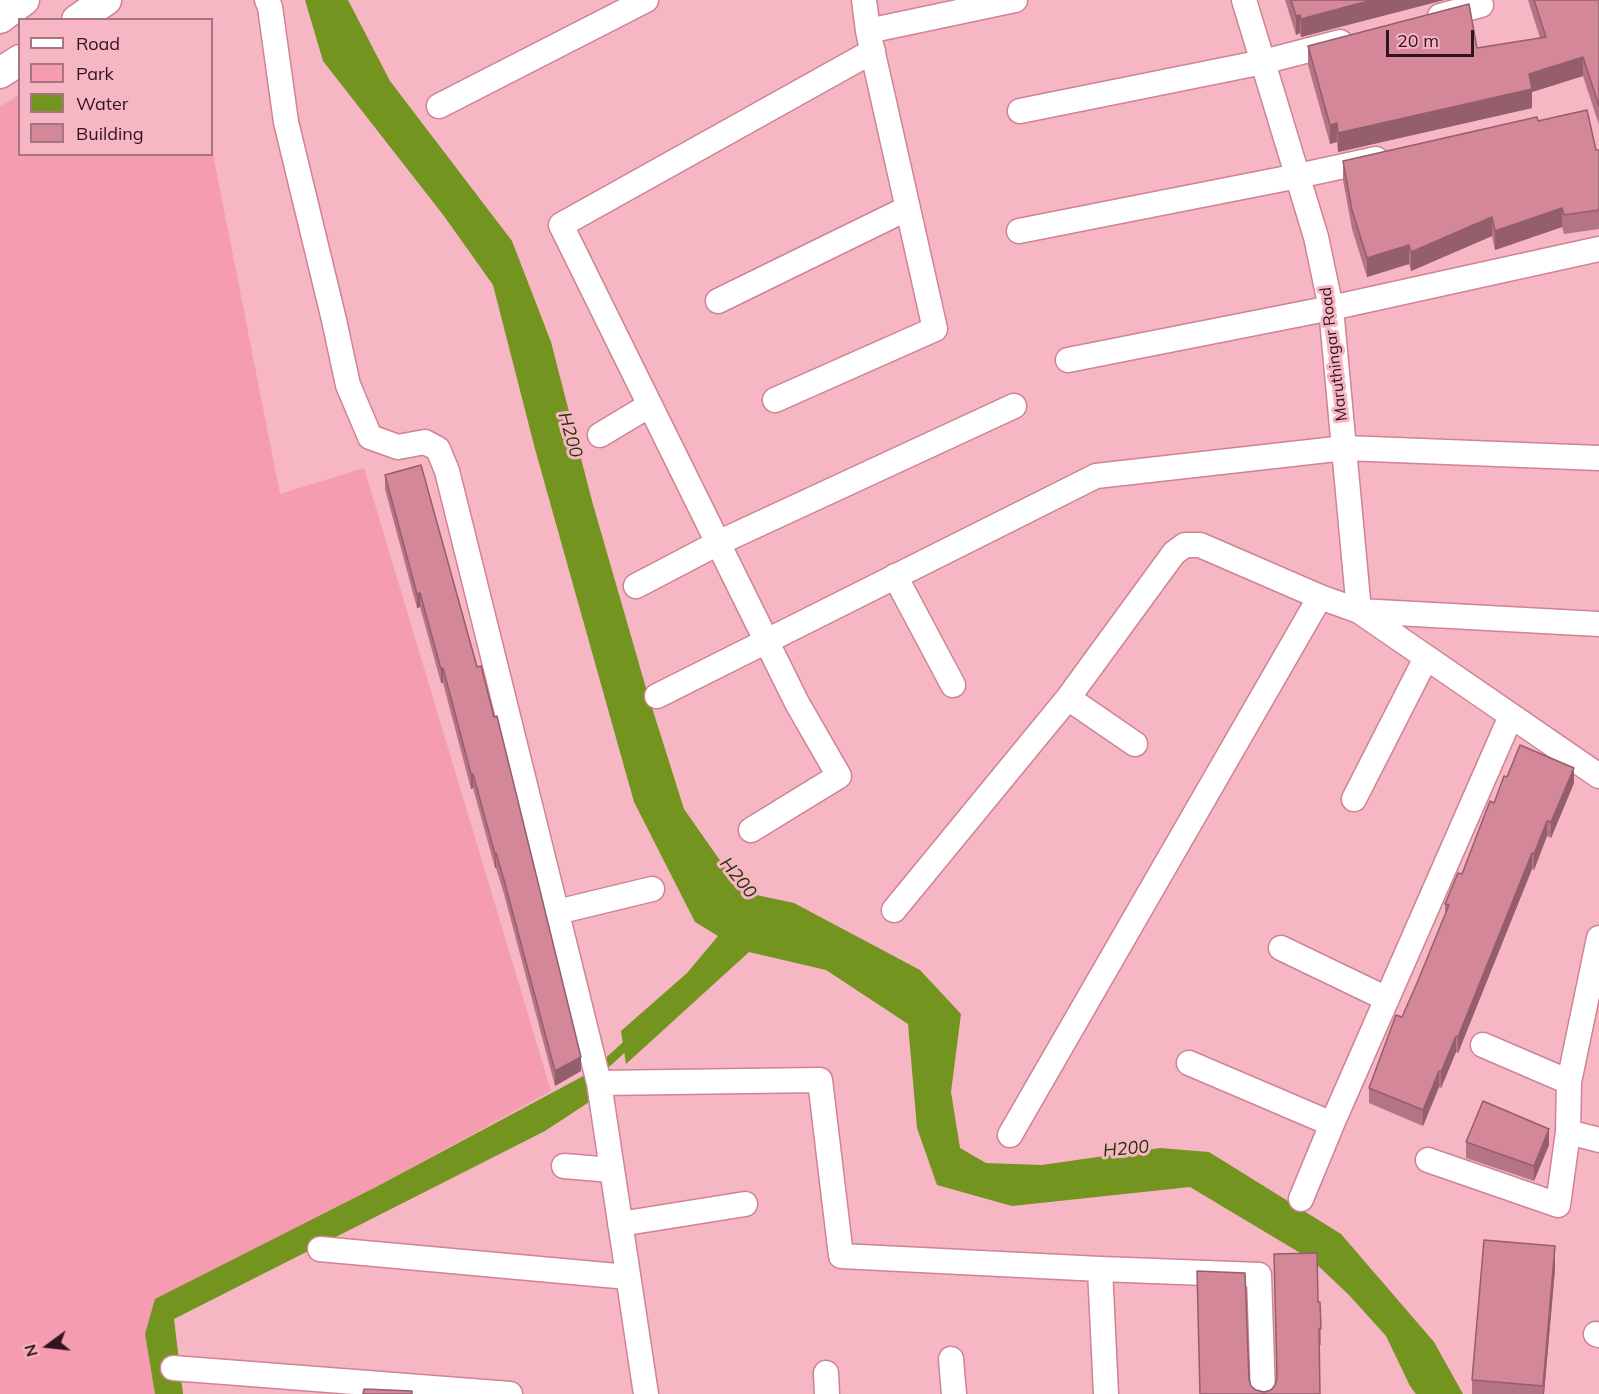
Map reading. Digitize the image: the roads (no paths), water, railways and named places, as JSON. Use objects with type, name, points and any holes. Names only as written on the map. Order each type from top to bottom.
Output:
[{"type":"street","points":[[80,18],[106,0]]},
{"type":"street","points":[[267,0],[270,7],[286,122],[348,385],[370,437],[398,447],[425,442],[438,449],[447,471],[599,1083],[646,1394]]},
{"type":"street","points":[[439,106],[646,0]]},
{"type":"street","points":[[775,400],[936,329],[871,41],[864,0]]},
{"type":"street","points":[[752,830],[839,776],[797,703],[768,640],[561,225],[871,41],[1015,0]]},
{"type":"street","name":"Maruthingar Road","points":[[1244,0],[1316,237],[1331,308],[1359,611]]},
{"type":"street","points":[[1424,20],[1481,5]]},
{"type":"street","points":[[1020,111],[1263,62],[1366,35]]},
{"type":"street","points":[[0,73],[18,61]]},
{"type":"street","points":[[1019,231],[1298,176],[1401,153]]},
{"type":"street","points":[[718,301],[908,208]]},
{"type":"street","points":[[1068,360],[1331,308],[1599,249]]},
{"type":"street","points":[[600,435],[650,405]]},
{"type":"street","points":[[636,586],[718,543],[1014,406]]},
{"type":"street","points":[[657,696],[1096,476],[1345,448],[1599,458]]},
{"type":"street","points":[[894,910],[1068,698],[1174,553],[1185,545],[1200,545],[1320,597],[1359,611],[1599,776]]},
{"type":"street","points":[[895,576],[953,685]]},
{"type":"street","points":[[1010,1135],[1320,597]]},
{"type":"street","points":[[1359,611],[1599,624]]},
{"type":"street","points":[[1354,799],[1426,657]]},
{"type":"street","points":[[1068,698],[1135,744]]},
{"type":"street","points":[[1301,1199],[1511,716]]},
{"type":"street","points":[[557,912],[652,889]]},
{"type":"street","points":[[1428,1160],[1558,1205],[1568,1132],[1569,1082],[1591,1015],[1599,938]]},
{"type":"street","points":[[1281,948],[1387,999]]},
{"type":"street","points":[[1483,1045],[1569,1082]]},
{"type":"street","points":[[1189,1063],[1332,1124]]},
{"type":"street","points":[[599,1083],[820,1080],[841,1256],[1259,1275],[1263,1394]]},
{"type":"street","points":[[1568,1132],[1599,1140]]},
{"type":"street","points":[[564,1166],[612,1170]]},
{"type":"street","points":[[620,1224],[745,1204]]},
{"type":"street","points":[[320,1248],[628,1276]]},
{"type":"street","points":[[1100,1269],[1106,1394]]},
{"type":"street","points":[[951,1359],[954,1394]]},
{"type":"street","points":[[172,1368],[510,1394]]},
{"type":"water","name":"H200","points":[[305,0],[348,0],[390,81],[512,241],[551,342],[592,501],[648,695],[684,809],[742,892],[794,903],[920,970],[961,1014],[951,1092],[960,1148],[986,1163],[1042,1165],[1160,1148],[1209,1152],[1341,1234],[1434,1342],[1463,1394],[1416,1394],[1386,1336],[1349,1295],[1312,1260],[1190,1187],[1012,1206],[937,1185],[917,1128],[908,1024],[826,970],[749,952],[626,1064],[621,1031],[687,973],[718,936],[695,922],[634,802],[535,449],[493,285],[444,216],[323,61]]},
{"type":"water","points":[[589,1073],[589,1102],[545,1131],[174,1319],[183,1394],[155,1394],[145,1334],[155,1299],[376,1187]]},
{"type":"waterway","points":[[598,1071],[632,1040]]}]
